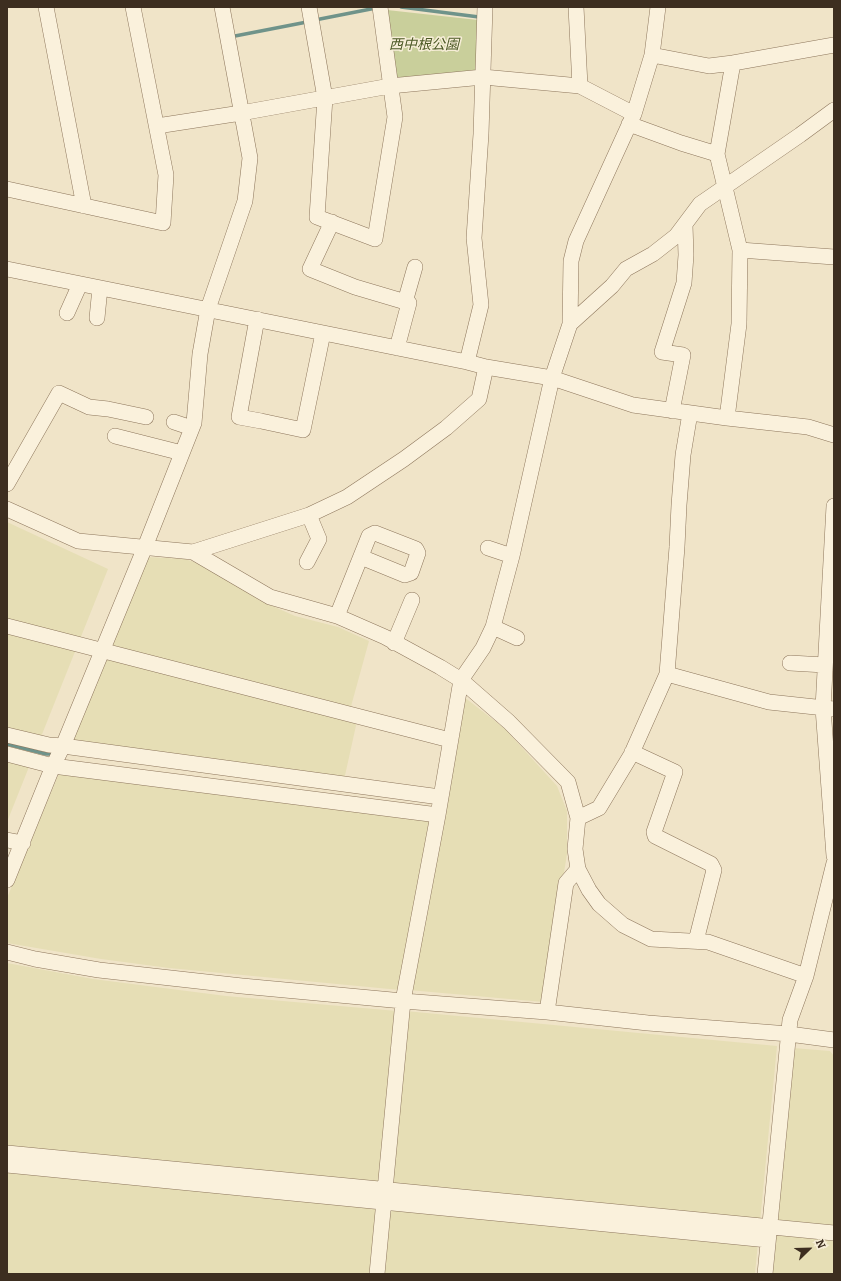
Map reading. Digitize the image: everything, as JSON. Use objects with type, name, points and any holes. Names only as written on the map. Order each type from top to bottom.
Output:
[{"type":"street","points":[[46,7],[84,206]]},
{"type":"street","points":[[7,189],[163,223],[166,175],[133,7]]},
{"type":"street","points":[[7,880],[145,548],[194,423],[200,354],[208,309],[245,201],[250,158],[222,7]]},
{"type":"street","points":[[576,7],[580,86]]},
{"type":"street","points":[[376,1274],[403,1001],[438,815],[440,796],[461,680],[483,648],[493,627],[512,556],[552,378],[570,324],[571,261],[576,241],[631,119],[652,55],[658,7]]},
{"type":"street","points":[[309,10],[325,98],[317,217],[375,239],[395,117],[381,11]]},
{"type":"street","points":[[467,362],[481,305],[474,238],[485,12]]},
{"type":"street","points":[[652,55],[709,66],[834,45]]},
{"type":"street","points":[[727,418],[739,324],[740,250],[717,154],[733,63]]},
{"type":"street","points":[[157,126],[241,113],[390,86],[483,77],[580,86],[631,119],[681,143],[717,154]]},
{"type":"street","points":[[570,324],[612,286],[626,269],[653,254],[676,236],[700,204],[834,110]]},
{"type":"street","points":[[332,222],[310,268],[355,286],[409,303],[398,348]]},
{"type":"street","points":[[672,411],[683,355],[662,352],[684,283],[686,255],[685,225]]},
{"type":"street","points":[[740,250],[834,257]]},
{"type":"street","points":[[405,302],[415,267]]},
{"type":"street","points":[[7,269],[486,367],[552,378],[633,405],[808,427],[834,435]]},
{"type":"street","points":[[67,312],[80,284]]},
{"type":"street","points":[[97,318],[100,288]]},
{"type":"street","points":[[257,319],[239,417],[260,422],[303,430],[323,333]]},
{"type":"street","points":[[7,509],[78,541],[193,552],[309,515],[347,497],[404,459],[446,428],[479,399],[486,367]]},
{"type":"street","points":[[7,484],[59,393],[88,407],[108,409],[146,417]]},
{"type":"street","points":[[578,818],[599,808],[632,752],[667,674],[683,456],[690,413]]},
{"type":"street","points":[[174,422],[192,428]]},
{"type":"street","points":[[115,436],[182,453]]},
{"type":"street","points":[[834,506],[825,665],[834,856]]},
{"type":"street","points":[[307,562],[319,539],[309,515]]},
{"type":"street","points":[[488,548],[512,556]]},
{"type":"street","points":[[193,552],[270,597],[337,616],[394,643],[440,667],[461,680],[509,722],[568,782],[578,818],[575,848],[578,870],[588,890],[598,904],[623,925],[651,939],[708,942],[806,976]]},
{"type":"street","points":[[337,616],[361,557]]},
{"type":"street","points":[[394,643],[412,600]]},
{"type":"street","points":[[7,626],[450,740]]},
{"type":"street","points":[[493,627],[517,638]]},
{"type":"street","points":[[790,663],[825,665]]},
{"type":"street","points":[[667,674],[769,702],[828,709]]},
{"type":"street","points":[[7,735],[49,745],[440,796]]},
{"type":"street","points":[[632,752],[675,772],[654,832],[654,836],[711,864],[714,870],[696,941]]},
{"type":"street","points":[[7,754],[54,764],[438,815]]},
{"type":"street","points":[[7,840],[23,843]]},
{"type":"street","points":[[765,1274],[790,1020],[806,976],[834,862]]},
{"type":"street","points":[[547,1012],[566,883],[578,870]]},
{"type":"street","points":[[7,952],[35,959],[98,970],[242,986],[403,1001],[547,1012],[648,1023],[789,1034],[834,1040]]},
{"type":"street","points":[[7,1153],[384,1196],[769,1234],[834,1233]]},
{"type":"street","points":[[7,1165],[384,1196]]},
{"type":"shaded area","points":[[7,522],[108,569],[7,822]]},
{"type":"shaded area","points":[[147,557],[185,559],[209,567],[259,600],[295,616],[338,627],[369,641],[350,710],[111,646]]},
{"type":"shaded area","points":[[110,658],[357,721],[344,780],[72,743],[105,660]]},
{"type":"shaded area","points":[[464,697],[504,728],[557,786],[567,811],[567,854],[543,1002],[409,990]]},
{"type":"shaded area","points":[[60,771],[428,819],[431,822],[400,990],[169,968],[101,959],[7,943],[7,898]]},
{"type":"shaded area","points":[[7,963],[93,979],[226,996],[397,1011],[381,1181],[377,1185],[7,1149]]},
{"type":"shaded area","points":[[405,1011],[777,1046],[760,1222],[389,1186]]},
{"type":"shaded area","points":[[793,1048],[830,1051],[834,1056],[834,1228],[774,1223]]},
{"type":"shaded area","points":[[7,1169],[378,1205],[372,1274],[7,1274]]},
{"type":"shaded area","points":[[389,1206],[758,1242],[755,1274],[382,1274]]},
{"type":"shaded area","points":[[774,1232],[834,1238],[834,1274],[770,1274]]},
{"type":"green space","name":"西中根公園","points":[[387,10],[478,20],[477,71],[395,79]]},
{"type":"waterway","points":[[401,7],[480,16]]},
{"type":"waterway","points":[[315,20],[376,8]]},
{"type":"waterway","points":[[235,36],[307,22]]},
{"type":"waterway","points":[[7,744],[46,754],[55,754]]}]
